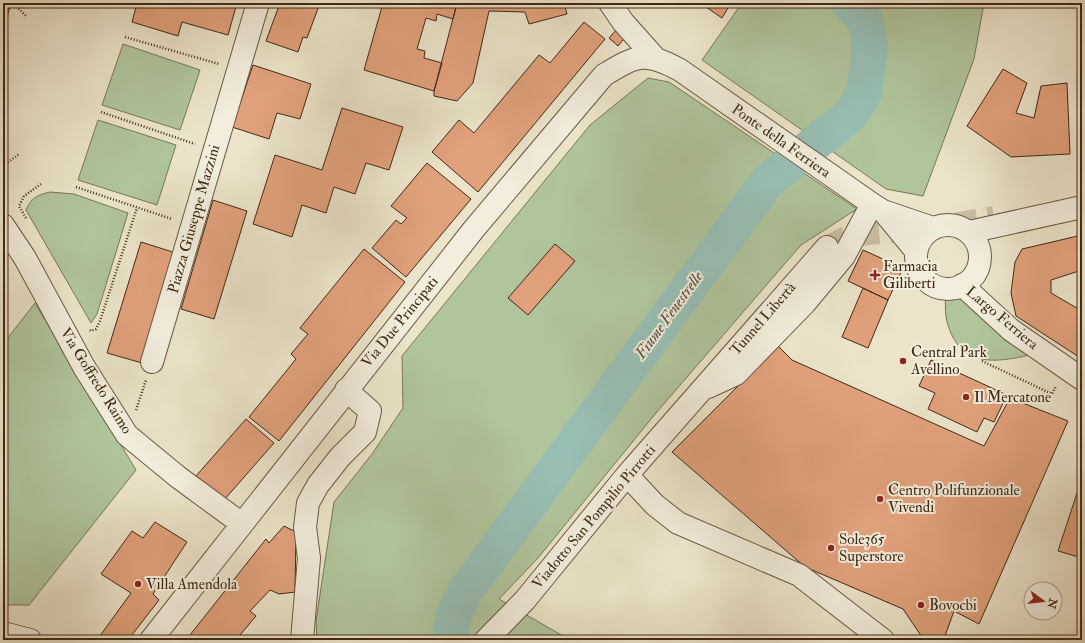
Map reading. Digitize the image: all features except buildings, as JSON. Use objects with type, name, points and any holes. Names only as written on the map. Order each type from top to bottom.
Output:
[{"type":"street","name":"Piazza Giuseppe Mazzini","points":[[152,362],[258,3]]},
{"type":"street","points":[[610,3],[623,22],[656,59]]},
{"type":"street","name":"Via Due Principati","points":[[151,640],[474,229],[604,75],[625,62],[644,56],[662,60],[680,70]]},
{"type":"street","name":"Ponte della Ferriera","points":[[680,70],[878,208]]},
{"type":"street","points":[[916,251],[924,234],[933,228],[944,224],[959,226],[969,232],[1082,207]]},
{"type":"street","points":[[699,391],[736,374],[805,303],[844,256],[878,208],[933,228]]},
{"type":"street","name":"Largo Ferriera","points":[[878,208],[916,251],[916,263],[925,280],[935,286],[945,289],[956,288],[962,285],[970,280],[976,271],[980,260],[979,249],[969,232]]},
{"type":"street","name":"Via Goffredo Raimo","points":[[3,225],[25,258],[84,367],[127,435],[178,477],[242,524]]},
{"type":"street","name":"Tunnel Libertà","points":[[699,391],[827,247]]},
{"type":"street","name":"Largo Ferriera","points":[[962,285],[1011,330],[1074,373]]},
{"type":"street","points":[[302,640],[309,558],[304,527],[308,503],[318,485],[340,457],[365,432],[369,420],[370,411],[346,390]]},
{"type":"street","name":"Viadotto San Pompilio Pirrotti","points":[[486,640],[525,600],[627,475],[699,391]]},
{"type":"street","points":[[627,475],[656,504],[678,523],[799,575],[883,640]]},
{"type":"street","points":[[3,634],[30,640]]},
{"type":"path","points":[[19,3],[18,8],[26,16]]},
{"type":"path","points":[[126,37],[238,69]]},
{"type":"path","points":[[101,112],[214,150]]},
{"type":"path","points":[[3,166],[19,154]]},
{"type":"path","points":[[27,219],[19,206],[24,196],[41,184]]},
{"type":"path","points":[[76,187],[192,226]]},
{"type":"path","points":[[87,325],[91,331],[96,328],[100,321],[137,208]]},
{"type":"path","points":[[982,361],[1052,394],[1074,373]]},
{"type":"path","points":[[127,435],[152,362]]},
{"type":"green space","points":[[742,3],[984,3],[974,59],[923,196],[886,189],[702,60]]},
{"type":"green space","points":[[123,44],[200,70],[180,130],[102,105]]},
{"type":"green space","points":[[648,78],[669,82],[857,209],[801,245],[656,413],[538,558],[499,599],[570,640],[317,640],[316,621],[334,502],[372,454],[403,408],[402,356],[590,125]]},
{"type":"green space","points":[[98,120],[176,145],[157,205],[78,180]]},
{"type":"green space","points":[[50,192],[74,194],[128,213],[97,314],[91,323],[26,210],[35,198],[41,194]]},
{"type":"green space","points":[[956,288],[1044,352],[1001,360],[987,360],[975,357],[964,351],[955,341],[946,316],[945,289]]},
{"type":"green space","points":[[35,303],[136,470],[29,605],[3,605],[3,344]]},
{"type":"waterway","name":"Fiume Fenestrelle","points":[[450,640],[453,617],[466,590],[767,182],[851,114],[864,93],[870,48],[866,22],[849,3]]},
{"type":"tunnel","points":[[827,247],[848,236],[924,229],[994,217]]},
{"type":"place","name":"Farmacia Giliberti","points":[[875,275]]},
{"type":"place","name":"Central Park Avellino","points":[[903,361]]},
{"type":"place","name":"Il Mercatone","points":[[966,397]]},
{"type":"place","name":"Centro Polifunzionale Vivendi","points":[[880,499]]},
{"type":"place","name":"Sole365 Superstore","points":[[831,548]]},
{"type":"place","name":"Villa Amendola","points":[[138,584]]},
{"type":"place","name":"Bovocbi","points":[[921,605]]}]
